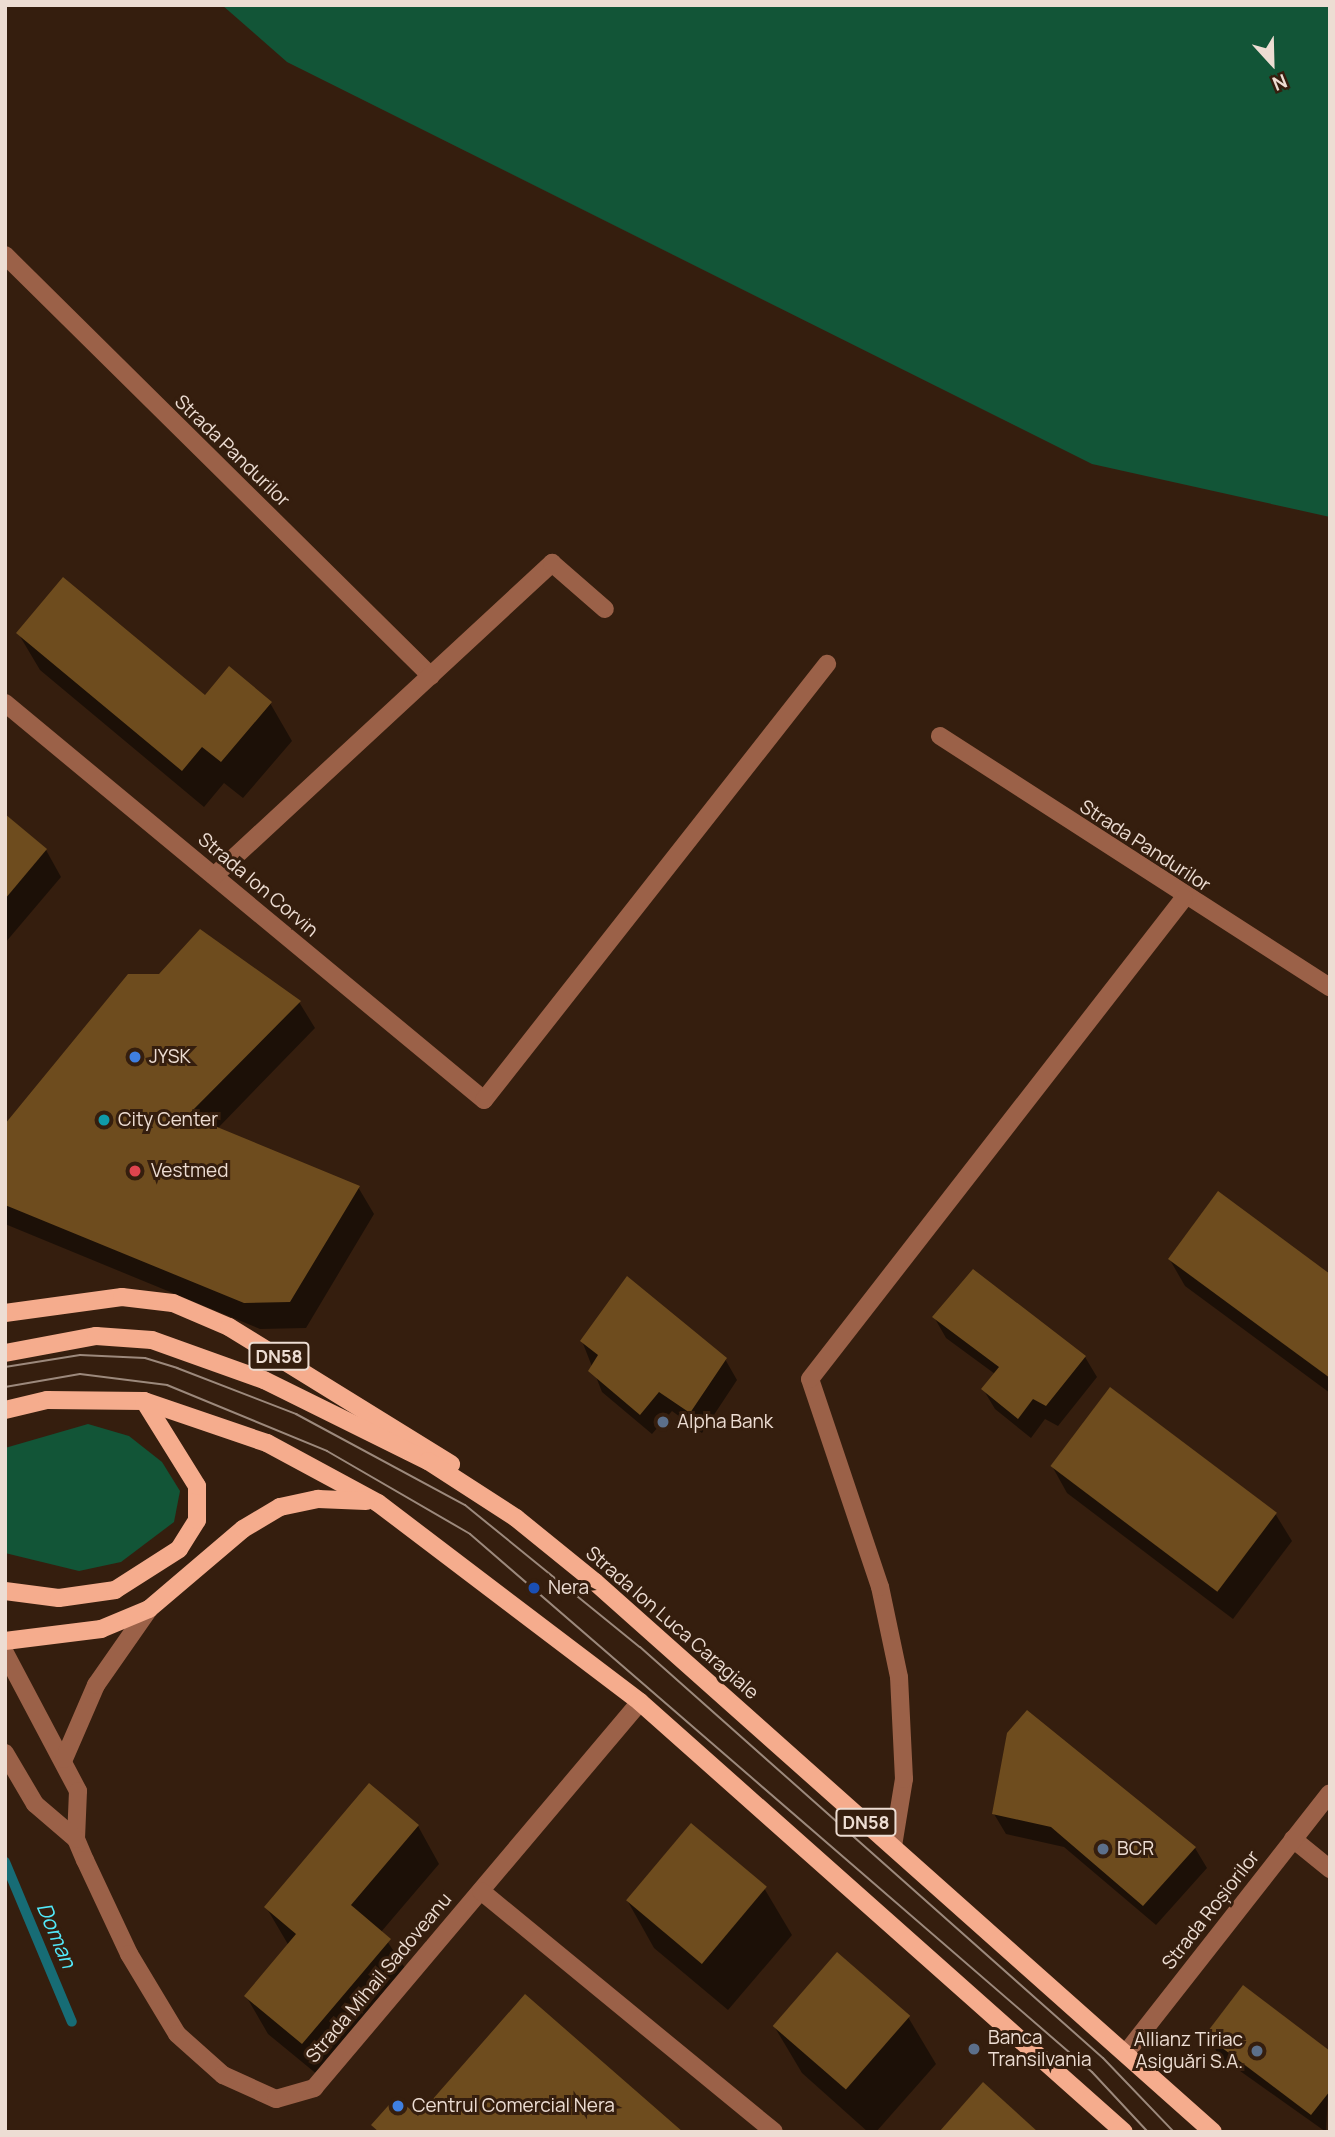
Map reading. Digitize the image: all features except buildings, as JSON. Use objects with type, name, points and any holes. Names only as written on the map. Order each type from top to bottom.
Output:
[{"type":"main road","name":"DN58","points":[[5,1313],[122,1297],[173,1303],[229,1327],[422,1441],[516,1518]]},
{"type":"main road","name":"Strada Ion Luca Caragiale","points":[[5,1353],[126,1335],[184,1349],[356,1422],[516,1518],[893,1846],[1213,2132]]},
{"type":"main road","points":[[5,1410],[47,1400],[144,1401],[267,1443],[378,1503]]},
{"type":"main road","points":[[5,1591],[59,1598],[115,1590],[179,1549],[197,1520],[197,1486],[144,1401]]},
{"type":"main road","points":[[5,1641],[102,1629],[149,1609],[243,1529],[280,1507],[318,1499],[378,1503]]},
{"type":"main road","name":"DN58","points":[[378,1503],[640,1702],[1124,2132]]},
{"type":"street","name":"Strada Pandurilor","points":[[5,256],[431,676]]},
{"type":"street","points":[[214,876],[552,563],[605,609]]},
{"type":"street","name":"Strada Ion Corvin","points":[[5,703],[484,1100],[827,664]]},
{"type":"street","name":"Strada Pandurilor","points":[[940,736],[1184,898],[1330,987]]},
{"type":"street","points":[[893,1846],[904,1779],[899,1678],[880,1587],[810,1379],[1184,898]]},
{"type":"street","points":[[64,1759],[96,1685],[149,1609]]},
{"type":"street","name":"Strada Mihail Sadoveanu","points":[[5,1653],[64,1759],[78,1791],[76,1839]]},
{"type":"street","name":"Strada Mihail Sadoveanu","points":[[5,1753],[35,1804],[76,1839],[129,1954],[177,2034],[223,2075],[276,2099],[314,2088],[640,1702]]},
{"type":"street","name":"Strada Roșiorilor","points":[[1126,2053],[1330,1793]]},
{"type":"street","points":[[1293,1839],[1330,1869]]},
{"type":"street","points":[[481,1891],[774,2132]]},
{"type":"green space","points":[[222,5],[1330,5],[1330,517],[1092,464],[287,62]]},
{"type":"green space","points":[[88,1424],[129,1436],[162,1462],[180,1491],[174,1522],[121,1562],[79,1571],[5,1553],[5,1448]]},
{"type":"waterway","name":"Doman","points":[[5,1862],[72,2022]]},
{"type":"tram line","points":[[5,1367],[80,1355],[145,1358],[296,1414],[465,1505],[640,1647],[1103,2058],[1174,2132]]},
{"type":"tram line","points":[[5,1387],[80,1374],[167,1385],[327,1451],[470,1534],[1092,2072],[1148,2132]]},
{"type":"place","name":"JYSK","points":[[135,1057]]},
{"type":"place","name":"City Center","points":[[104,1120]]},
{"type":"place","name":"Vestmed","points":[[135,1171]]},
{"type":"place","name":"Alpha Bank","points":[[663,1422]]},
{"type":"place","name":"Nera","points":[[534,1588]]},
{"type":"place","name":"BCR","points":[[1103,1849]]},
{"type":"place","name":"Banca Transilvania","points":[[974,2049]]},
{"type":"place","name":"Allianz Tiriac Asiguări S.A.","points":[[1257,2051]]},
{"type":"place","name":"Centrul Comercial Nera","points":[[398,2106]]}]
